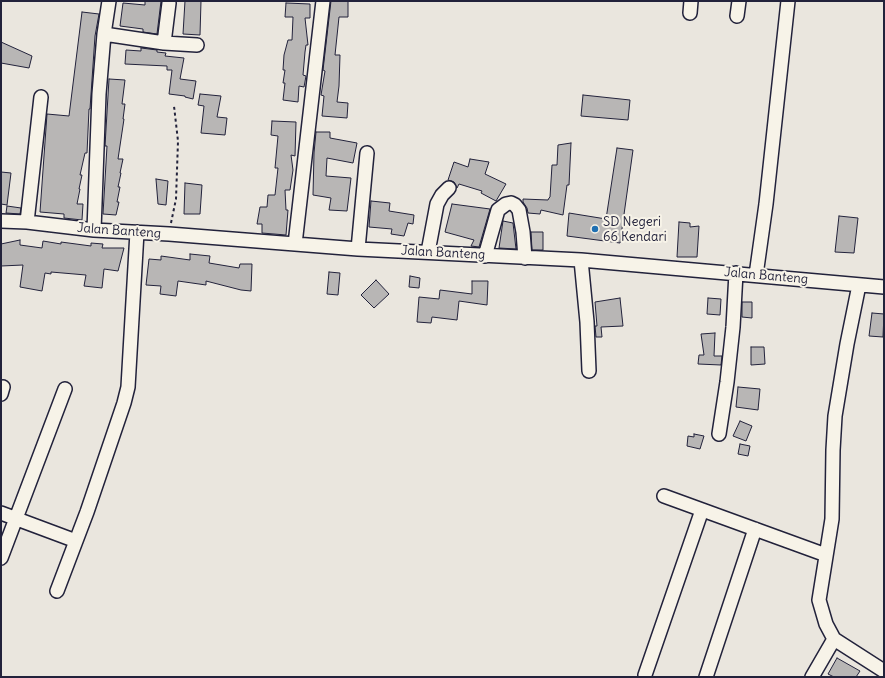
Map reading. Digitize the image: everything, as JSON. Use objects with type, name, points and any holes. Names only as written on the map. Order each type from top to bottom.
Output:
[{"type":"street","points":[[94,230],[99,94],[104,34],[109,1]]},
{"type":"street","points":[[295,244],[323,1]]},
{"type":"street","points":[[737,16],[739,1]]},
{"type":"street","points":[[756,275],[766,204],[788,1]]},
{"type":"street","points":[[164,43],[169,3]]},
{"type":"street","points":[[104,34],[164,43],[197,45]]},
{"type":"street","points":[[27,222],[41,97]]},
{"type":"street","points":[[358,249],[367,154]]},
{"type":"street","points":[[428,252],[437,204],[439,198],[449,188]]},
{"type":"street","points":[[485,256],[498,210],[506,204],[511,204],[515,205],[519,210],[523,232],[525,258]]},
{"type":"street","name":"Jalan Banteng","points":[[1,221],[27,222],[94,230],[169,234],[358,249],[581,260],[884,287]]},
{"type":"street","points":[[57,590],[76,541],[128,387],[137,232]]},
{"type":"street","points":[[581,260],[587,322],[589,371]]},
{"type":"street","points":[[719,434],[733,327],[736,273]]},
{"type":"street","points":[[859,285],[835,416],[832,519],[819,600],[826,624],[834,639],[884,671]]},
{"type":"street","points":[[1,558],[65,389]]},
{"type":"street","points":[[664,496],[826,555]]},
{"type":"street","points":[[645,675],[702,510]]},
{"type":"street","points":[[1,513],[76,541]]},
{"type":"street","points":[[706,677],[755,529]]},
{"type":"street","points":[[812,677],[834,639]]},
{"type":"path","points":[[169,234],[176,199],[178,141],[174,106]]},
{"type":"building","points":[[145,1],[161,1],[157,34],[143,32],[143,29],[120,26],[123,3],[145,5]]},
{"type":"building","points":[[185,1],[201,1],[200,35],[183,34]]},
{"type":"building","points":[[331,1],[348,1],[348,17],[339,17],[335,55],[340,55],[337,102],[348,103],[347,118],[322,116],[324,96],[321,95],[325,71],[323,70]]},
{"type":"building","points":[[286,3],[310,4],[310,18],[305,18],[308,45],[306,45],[303,75],[306,76],[304,87],[299,86],[298,102],[283,100],[285,83],[283,83],[285,70],[283,70],[284,55],[288,40],[292,40],[293,17],[285,17]]},
{"type":"building","points":[[82,12],[99,14],[95,36],[87,153],[85,153],[80,175],[82,175],[77,204],[83,204],[82,220],[64,218],[64,214],[40,212],[47,114],[69,116]]},
{"type":"building","points":[[1,42],[32,56],[29,68],[1,63]]},
{"type":"building","points":[[141,48],[166,53],[165,56],[184,58],[180,79],[196,81],[193,99],[185,96],[169,94],[172,70],[167,70],[167,66],[125,64],[126,50],[141,51]]},
{"type":"building","points":[[109,79],[125,80],[122,104],[125,104],[124,119],[118,159],[123,159],[118,187],[120,187],[117,202],[119,202],[116,215],[103,214]]},
{"type":"building","points":[[200,94],[221,96],[217,117],[227,118],[225,135],[201,133],[204,106],[198,105]]},
{"type":"building","points":[[583,95],[630,100],[628,120],[581,116]]},
{"type":"building","points":[[272,121],[296,122],[295,156],[291,155],[293,170],[290,190],[285,190],[286,210],[288,210],[286,235],[262,233],[262,224],[257,224],[260,207],[267,207],[268,195],[275,195],[278,168],[275,168],[278,136],[271,135]]},
{"type":"building","points":[[316,132],[330,132],[330,138],[357,143],[353,163],[327,158],[326,176],[351,178],[347,211],[329,210],[331,198],[313,195]]},
{"type":"building","points":[[571,143],[569,185],[567,185],[563,215],[541,210],[540,214],[528,213],[523,199],[548,200],[550,197],[552,165],[557,165],[558,145]]},
{"type":"building","points":[[617,148],[633,150],[620,243],[567,236],[569,213],[606,219]]},
{"type":"building","points":[[470,159],[489,162],[485,174],[506,184],[496,201],[481,193],[482,191],[459,184],[457,188],[454,182],[448,180],[454,162],[468,167]]},
{"type":"building","points":[[1,172],[11,173],[7,205],[1,204]]},
{"type":"building","points":[[156,179],[168,181],[166,205],[158,204]]},
{"type":"building","points":[[185,183],[202,185],[200,214],[184,214]]},
{"type":"building","points":[[371,201],[390,203],[389,211],[414,215],[413,224],[408,223],[404,236],[391,234],[392,229],[369,227]]},
{"type":"building","points":[[452,204],[490,209],[479,247],[471,246],[474,240],[445,232]]},
{"type":"building","points":[[7,206],[21,208],[20,214],[6,213]]},
{"type":"building","points":[[839,216],[858,218],[854,253],[835,252]]},
{"type":"building","points":[[503,221],[513,223],[516,249],[499,248]]},
{"type":"building","points":[[679,222],[690,223],[690,227],[699,226],[697,257],[677,257]]},
{"type":"building","points":[[531,232],[543,232],[543,250],[532,250]]},
{"type":"building","points":[[20,240],[20,245],[42,248],[43,241],[91,246],[91,243],[103,244],[102,248],[124,248],[118,271],[104,269],[102,288],[84,286],[86,275],[51,272],[51,274],[45,273],[42,291],[20,287],[23,265],[1,266],[1,244]]},
{"type":"building","points":[[190,254],[210,256],[209,263],[239,268],[240,264],[252,264],[251,291],[206,281],[206,285],[178,281],[176,296],[160,294],[161,286],[146,285],[149,259],[161,260],[161,256],[190,260]]},
{"type":"building","points":[[329,272],[340,273],[338,295],[327,294]]},
{"type":"building","points":[[410,276],[420,278],[419,288],[409,287]]},
{"type":"building","points":[[376,280],[389,294],[374,308],[361,295]]},
{"type":"building","points":[[472,281],[488,281],[487,305],[459,301],[457,320],[432,317],[431,323],[417,322],[419,297],[439,299],[440,290],[472,294]]},
{"type":"building","points":[[620,298],[623,326],[601,327],[602,337],[596,337],[595,326],[597,326],[595,302]]},
{"type":"building","points":[[708,298],[721,299],[720,315],[707,314]]},
{"type":"building","points":[[742,302],[752,302],[752,318],[742,317]]},
{"type":"building","points":[[872,313],[884,314],[883,337],[869,336]]},
{"type":"building","points":[[715,333],[714,356],[722,356],[721,365],[698,364],[699,355],[704,355],[701,334]]},
{"type":"building","points":[[751,347],[764,347],[765,364],[751,365]]},
{"type":"building","points":[[738,387],[760,389],[758,410],[736,407]]},
{"type":"building","points":[[740,421],[752,426],[746,441],[733,436]]},
{"type":"building","points":[[694,434],[704,436],[700,449],[687,446],[688,436],[694,437]]},
{"type":"building","points":[[740,444],[750,446],[748,456],[738,454]]},
{"type":"building","points":[[837,658],[860,671],[856,677],[834,677],[828,674]]},
{"type":"place","name":"SD Negeri 66 Kendari","points":[[595,229]]}]
